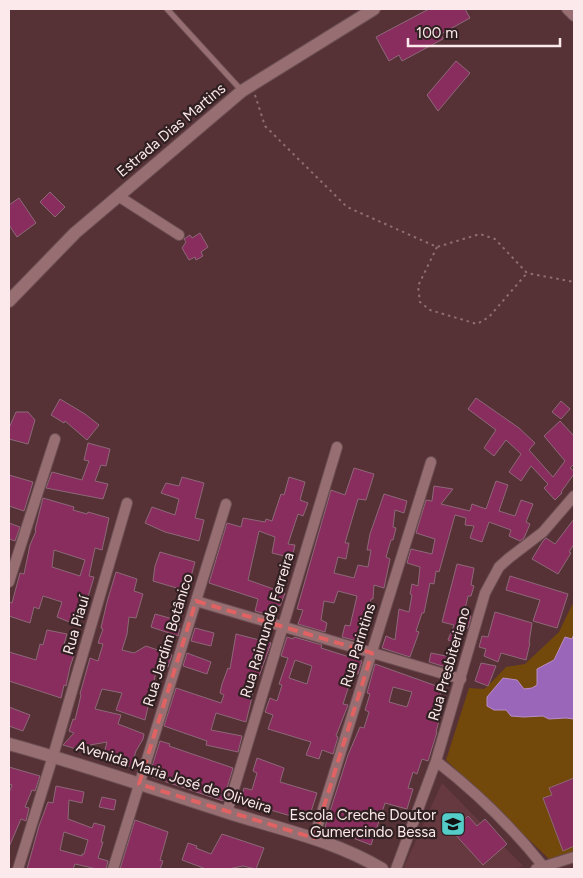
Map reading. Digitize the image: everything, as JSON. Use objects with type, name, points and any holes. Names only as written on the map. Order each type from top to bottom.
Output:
[{"type":"street","name":"Estrada Dias Martins","points":[[9,301],[75,233],[247,88],[374,9]]},
{"type":"street","points":[[567,9],[574,16]]},
{"type":"street","points":[[118,196],[179,234]]},
{"type":"street","points":[[9,582],[55,439]]},
{"type":"street","name":"Rua Raimundo Ferreira","points":[[227,812],[337,447]]},
{"type":"street","name":"Rua Parintins","points":[[314,838],[430,462]]},
{"type":"street","name":"Rua Presbiteriano","points":[[396,869],[436,761],[485,593],[499,567],[543,532],[574,496]]},
{"type":"street","name":"Rua Piauí","points":[[18,869],[127,503]]},
{"type":"street","name":"Rua Jardim Botânico","points":[[113,869],[226,504]]},
{"type":"street","points":[[196,601],[461,678]]},
{"type":"street","name":"Avenida Maria José de Oliveira","points":[[9,744],[314,838],[360,856],[382,869]]},
{"type":"street","points":[[436,761],[465,783],[519,837],[539,868],[574,857]]},
{"type":"lane","points":[[167,9],[247,88]]},
{"type":"path","points":[[247,88],[265,126],[347,207],[437,247],[480,234],[495,239],[526,273],[574,282]]},
{"type":"path","points":[[437,247],[418,286],[420,302],[430,310],[477,324],[489,317],[526,273]]},
{"type":"highlighted area","points":[[196,601],[372,653],[314,838],[139,784]]},
{"type":"shaded area","points":[[574,601],[574,851],[549,859],[446,760],[469,688],[484,689],[506,667],[525,664],[559,632]]},
{"type":"shaded area","points":[[574,634],[574,719],[549,719],[543,716],[511,716],[506,710],[494,710],[487,706],[487,697],[503,678],[517,680],[524,689],[537,685],[537,669],[554,660],[565,637],[572,639]]},
{"type":"shaded area","name":"Escola Creche Doutor Gumercindo Bessa","points":[[442,783],[523,866],[515,869],[403,869]]},
{"type":"building","points":[[429,9],[465,9],[470,18],[441,34],[443,39],[402,61],[399,55],[389,61],[376,37]]},
{"type":"building","points":[[456,61],[470,73],[438,111],[427,95]]},
{"type":"building","points":[[50,192],[65,207],[55,217],[40,202]]},
{"type":"building","points":[[19,198],[36,223],[17,237],[9,225],[9,205]]},
{"type":"building","points":[[200,233],[208,247],[201,252],[203,256],[196,260],[195,257],[189,260],[182,248],[186,242],[184,239],[190,235],[192,238]]},
{"type":"building","points":[[476,398],[519,428],[535,443],[529,450],[553,477],[565,461],[544,436],[560,421],[574,436],[574,464],[570,468],[574,471],[574,474],[562,493],[555,500],[544,488],[548,484],[531,466],[521,481],[509,472],[521,454],[506,440],[494,456],[484,448],[496,430],[468,409]]},
{"type":"building","points":[[60,399],[99,425],[87,440],[65,421],[64,423],[51,415]]},
{"type":"building","points":[[561,401],[570,409],[561,419],[552,412]]},
{"type":"building","points":[[16,412],[28,412],[35,420],[28,444],[9,439],[9,428]]},
{"type":"building","points":[[88,443],[110,449],[106,466],[101,465],[95,481],[108,484],[103,499],[46,488],[52,472],[82,480],[89,461],[84,460]]},
{"type":"building","points":[[354,468],[374,474],[366,500],[358,499],[345,543],[349,543],[346,559],[338,557],[334,573],[354,578],[358,565],[368,567],[371,550],[367,550],[370,534],[384,494],[407,501],[404,513],[395,510],[393,527],[396,528],[386,557],[390,559],[384,588],[374,585],[373,599],[371,599],[367,615],[365,643],[342,637],[345,625],[350,626],[357,596],[338,591],[334,603],[324,601],[321,620],[327,623],[325,632],[298,624],[303,610],[297,609],[331,490],[345,495]]},
{"type":"building","points":[[9,475],[33,482],[24,511],[9,506]]},
{"type":"building","points":[[182,477],[204,483],[195,518],[204,520],[199,541],[165,532],[145,523],[152,507],[175,515],[179,499],[161,493],[166,483],[179,486]]},
{"type":"building","points":[[289,477],[305,482],[300,500],[308,503],[303,516],[298,514],[288,544],[295,545],[292,558],[272,553],[275,537],[259,531],[248,580],[285,593],[280,606],[272,604],[269,615],[255,611],[258,599],[209,583],[227,523],[241,527],[243,518],[265,522],[266,519],[272,521],[281,494],[284,495]]},
{"type":"building","points":[[496,481],[508,485],[499,511],[515,516],[521,500],[533,504],[526,522],[530,524],[524,538],[520,541],[509,536],[511,530],[489,522],[482,542],[470,538],[474,526],[465,525],[466,518],[455,515],[439,572],[436,571],[434,584],[430,583],[424,613],[422,613],[416,631],[419,632],[410,657],[382,648],[386,636],[395,640],[399,609],[409,612],[412,584],[418,586],[420,567],[407,563],[411,549],[432,554],[435,539],[416,533],[426,500],[432,501],[434,486],[453,489],[441,504],[470,511],[472,504],[486,509]]},
{"type":"building","points":[[43,498],[74,507],[73,510],[109,518],[102,550],[95,548],[89,576],[94,577],[85,607],[77,607],[72,623],[57,617],[62,602],[43,596],[39,609],[34,607],[30,623],[9,616],[9,602],[12,603],[20,573],[24,574]],"holes":[[[54,550],[85,560],[80,576],[52,567]]]},
{"type":"building","points":[[574,519],[574,544],[569,552],[571,553],[558,574],[532,559],[546,538],[555,544]]},
{"type":"building","points":[[9,523],[20,527],[15,541],[9,539]]},
{"type":"building","points":[[160,552],[195,562],[187,591],[153,581],[155,566]]},
{"type":"building","points":[[457,564],[474,568],[471,585],[474,586],[471,596],[468,596],[464,614],[471,616],[468,628],[466,628],[459,645],[448,640],[454,625],[442,622]]},
{"type":"building","points":[[116,572],[137,579],[134,591],[143,594],[136,618],[129,617],[127,634],[122,650],[134,653],[146,646],[172,655],[168,667],[158,663],[145,720],[116,710],[122,693],[102,689],[95,709],[121,715],[118,724],[144,734],[131,767],[103,757],[107,742],[90,745],[87,752],[63,745],[74,733],[69,731],[73,719],[75,720],[90,658],[98,661],[103,644],[98,643],[103,629],[101,628]]},
{"type":"building","points":[[510,576],[568,594],[557,628],[533,621],[540,600],[506,590]]},
{"type":"building","points":[[495,612],[532,623],[526,660],[501,653],[498,662],[484,656],[486,649],[479,647],[482,636],[488,637]]},
{"type":"building","points":[[155,614],[180,621],[178,636],[151,627]]},
{"type":"building","points":[[195,628],[214,633],[211,646],[191,641]]},
{"type":"building","points":[[47,630],[67,634],[62,651],[74,655],[61,698],[9,681],[9,652],[36,660],[40,644],[43,645]]},
{"type":"building","points":[[236,634],[271,643],[259,676],[257,676],[246,722],[216,713],[211,730],[242,736],[238,752],[206,745],[207,741],[164,726],[176,688],[221,703],[224,695],[220,693],[228,668],[230,669]]},
{"type":"building","points":[[287,637],[293,639],[294,637],[322,645],[321,648],[362,661],[358,674],[353,673],[343,704],[348,705],[336,736],[338,737],[333,754],[322,750],[319,759],[306,755],[311,742],[268,729],[273,715],[265,712],[270,698],[277,701],[282,685],[279,684],[288,658],[281,656]],"holes":[[[295,660],[312,666],[307,684],[289,678]]]},
{"type":"building","points":[[187,653],[211,662],[207,674],[183,666]]},
{"type":"building","points":[[431,653],[451,657],[449,668],[429,662]]},
{"type":"building","points":[[481,663],[496,666],[488,686],[475,681]]},
{"type":"building","points":[[375,664],[442,688],[434,715],[440,717],[437,732],[428,761],[422,759],[417,774],[413,772],[408,788],[413,789],[407,809],[385,803],[371,845],[325,827],[348,755],[360,727],[364,728],[369,712],[365,710],[370,694],[367,693]],"holes":[[[393,687],[412,692],[407,707],[389,702]]]},
{"type":"building","points":[[9,707],[30,715],[23,731],[9,726]]},
{"type":"building","points":[[160,741],[170,744],[169,746],[233,768],[223,801],[149,776]]},
{"type":"building","points":[[257,758],[284,768],[280,782],[317,793],[308,821],[240,801],[244,788],[252,790],[257,773],[253,771]]},
{"type":"building","points":[[9,767],[40,776],[35,791],[32,790],[25,807],[29,808],[26,821],[21,819],[9,847],[9,793],[12,785],[9,784]]},
{"type":"building","points":[[574,778],[574,846],[563,851],[543,798],[552,795],[549,788]]},
{"type":"building","points":[[56,786],[84,792],[82,803],[69,800],[68,819],[92,828],[94,823],[105,826],[98,858],[108,861],[106,869],[75,864],[73,869],[27,869],[48,802],[53,803]],"holes":[[[64,832],[88,840],[82,856],[60,850]]]},
{"type":"building","points":[[102,797],[116,800],[114,810],[99,807]]},
{"type":"building","points":[[468,816],[477,826],[485,819],[507,844],[483,865],[452,831]]},
{"type":"building","points":[[135,820],[168,832],[160,860],[163,861],[160,869],[120,869]]},
{"type":"building","points":[[222,834],[264,848],[256,869],[243,866],[228,869],[206,869],[182,860],[188,843],[211,854]]},
{"type":"place","name":"Escola Creche Doutor Gumercindo Bessa","points":[[453,824]]}]
